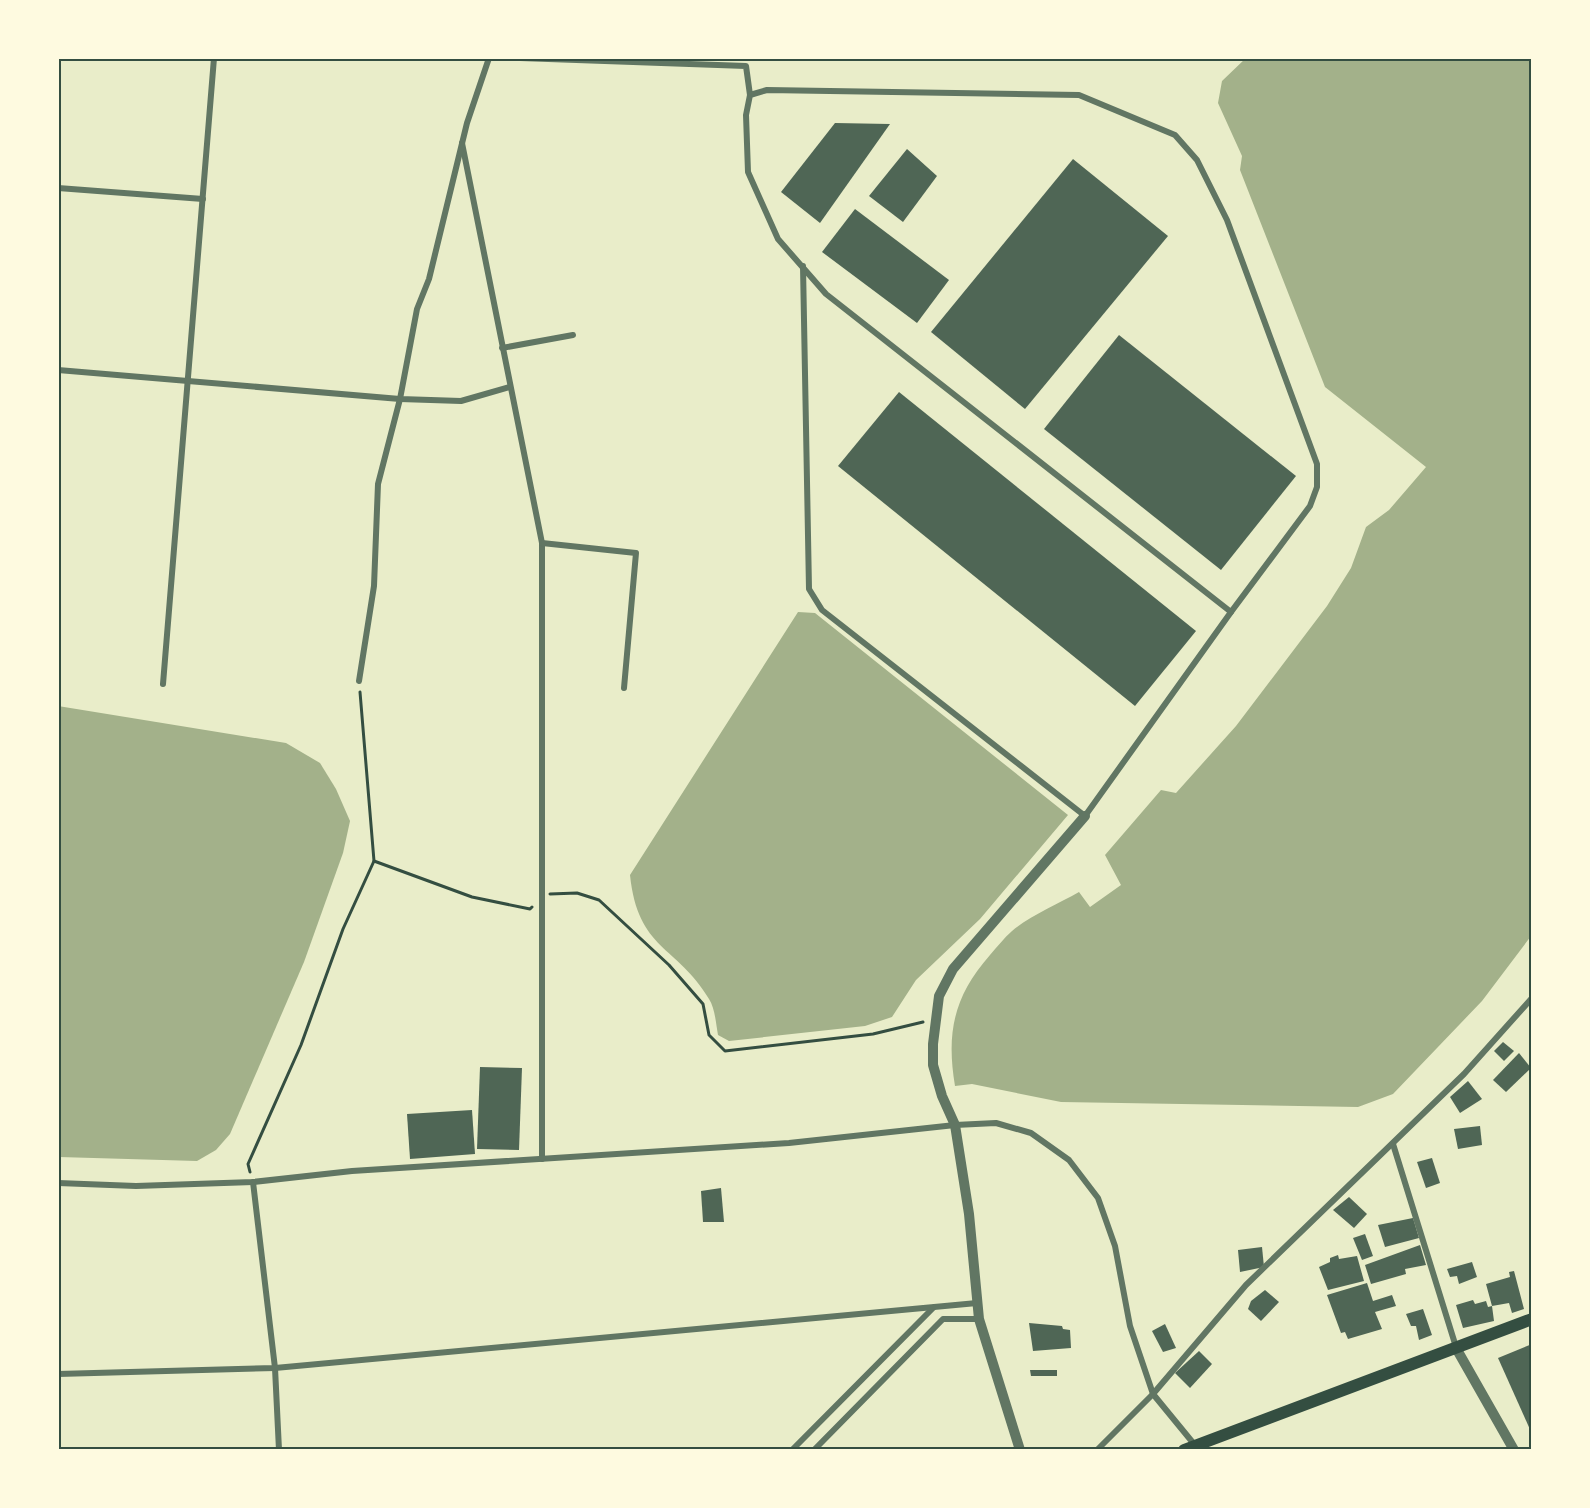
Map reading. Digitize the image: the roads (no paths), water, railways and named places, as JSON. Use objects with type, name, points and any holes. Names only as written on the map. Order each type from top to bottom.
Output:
[{"type":"main road","points":[[1189,1447],[1532,1319]]},
{"type":"street","points":[[163,684],[214,58]]},
{"type":"street","points":[[359,681],[374,586],[378,484],[400,399],[417,309],[429,279],[462,143],[489,58]]},
{"type":"street","points":[[520,58],[746,66],[750,95],[746,115],[748,172],[778,239],[826,294],[1231,612]]},
{"type":"street","points":[[750,95],[766,90],[1079,95],[1175,135],[1197,160],[1227,220],[1317,464],[1317,487],[1310,506],[1085,816],[953,969],[939,996],[935,1019],[933,1065],[942,1096],[955,1125],[969,1214],[980,1319],[1020,1449]]},
{"type":"street","points":[[462,143],[542,543],[542,1159]]},
{"type":"street","points":[[58,188],[203,199]]},
{"type":"street","points":[[803,265],[809,589],[822,610],[1085,816]]},
{"type":"street","points":[[502,348],[573,334]]},
{"type":"street","points":[[58,370],[400,399],[461,401],[510,387]]},
{"type":"street","points":[[542,543],[636,553],[624,688]]},
{"type":"street","points":[[1097,1449],[1153,1394],[1246,1285],[1464,1074],[1532,998]]},
{"type":"street","points":[[58,1183],[136,1186],[253,1182],[352,1171],[789,1143],[955,1125],[996,1123],[1031,1133],[1068,1160],[1098,1198],[1115,1246],[1130,1326],[1153,1394],[1189,1447]]},
{"type":"street","points":[[1393,1144],[1456,1348],[1514,1449]]},
{"type":"street","points":[[253,1182],[275,1368],[279,1449]]},
{"type":"street","points":[[58,1374],[275,1368],[978,1303]]},
{"type":"street","points":[[792,1449],[933,1307]]},
{"type":"street","points":[[814,1449],[943,1319],[980,1319]]}]
